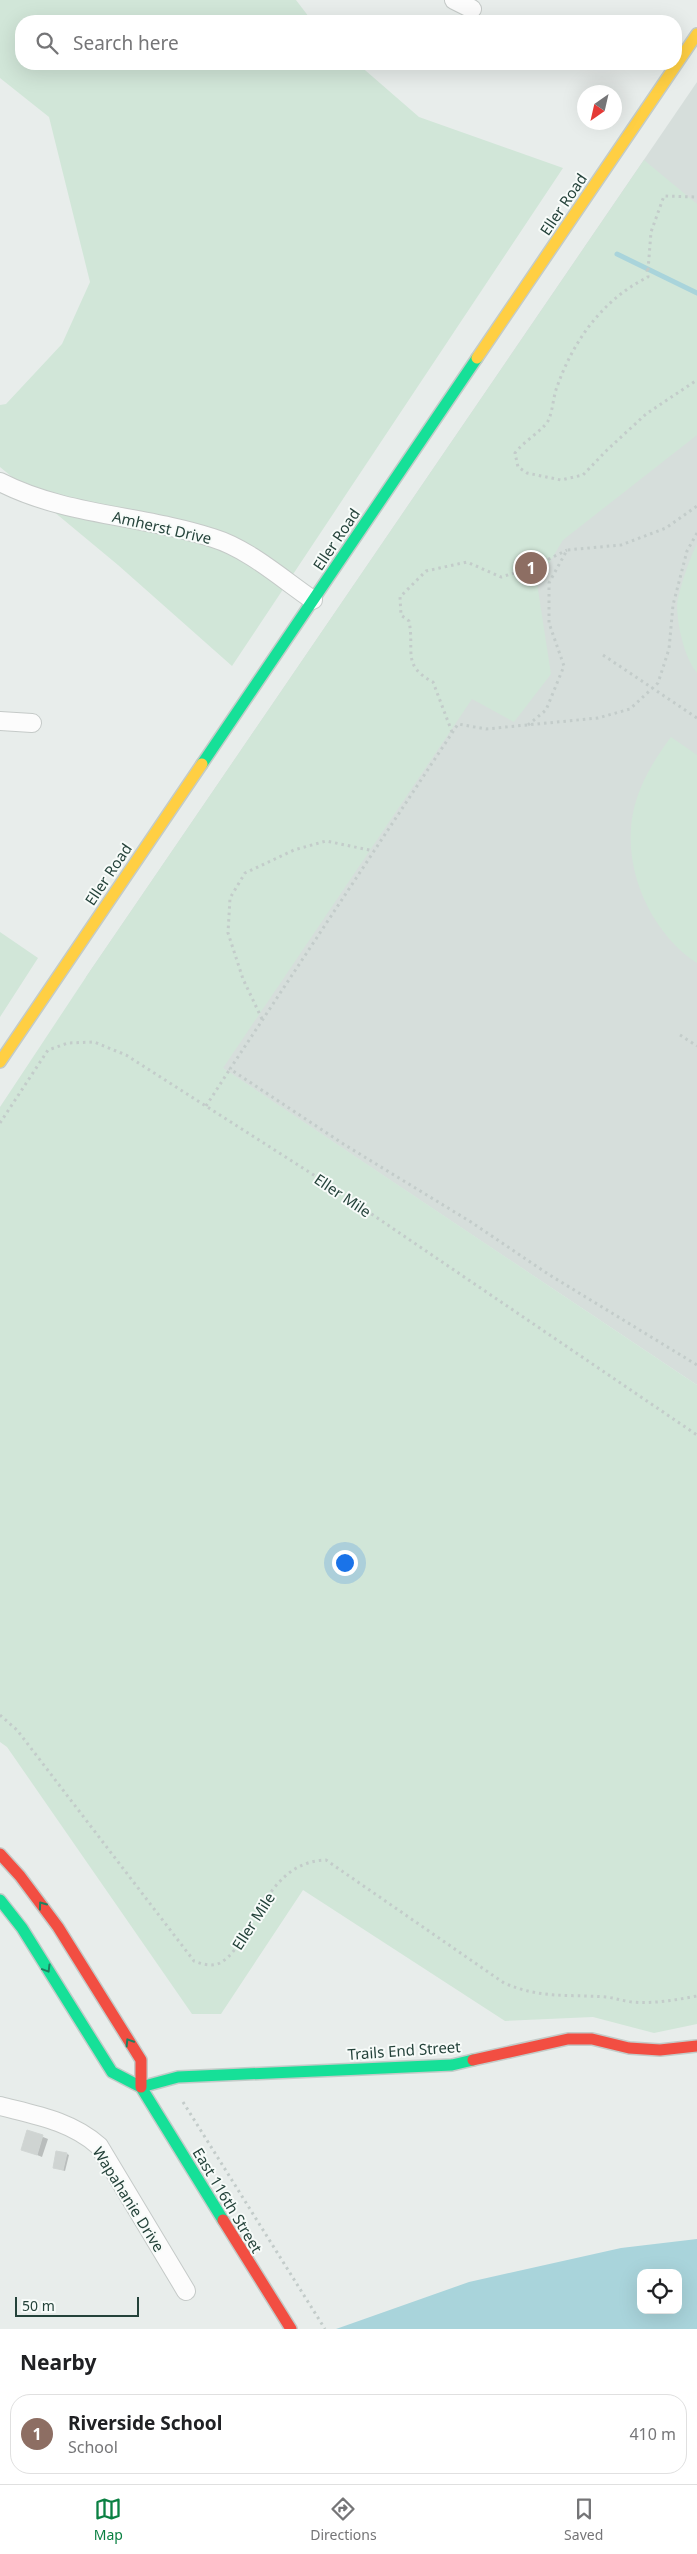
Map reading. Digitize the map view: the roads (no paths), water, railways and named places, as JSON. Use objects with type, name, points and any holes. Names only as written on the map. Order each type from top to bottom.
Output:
[{"type":"street","points":[[454,0],[472,10]]},
{"type":"street","name":"Eller Road","points":[[682,56],[697,34]]},
{"type":"street","name":"Eller Road","points":[[0,1062],[673,70]]},
{"type":"street","name":"Amherst Drive","points":[[0,482],[49,503],[173,527],[215,538],[251,558],[312,600]]},
{"type":"street","points":[[0,721],[32,723]]},
{"type":"street","points":[[0,1854],[31,1889],[50,1916],[141,2060],[141,2087],[112,2072],[22,1928],[0,1900]]},
{"type":"street","name":"Trails End Street","points":[[141,2087],[178,2077],[452,2065],[568,2039],[592,2039],[629,2048],[660,2050],[697,2046]]},
{"type":"street","name":"East 116th Street","points":[[141,2087],[290,2329]]},
{"type":"street","name":"Wapahanie Drive","points":[[0,2106],[71,2126],[88,2136],[99,2146],[186,2291]]},
{"type":"water","points":[[697,2239],[697,2329],[336,2329],[469,2282],[621,2248]]},
{"type":"waterway","points":[[617,254],[697,293]]},
{"type":"place","name":"Riverside School","points":[[531,568]]}]
